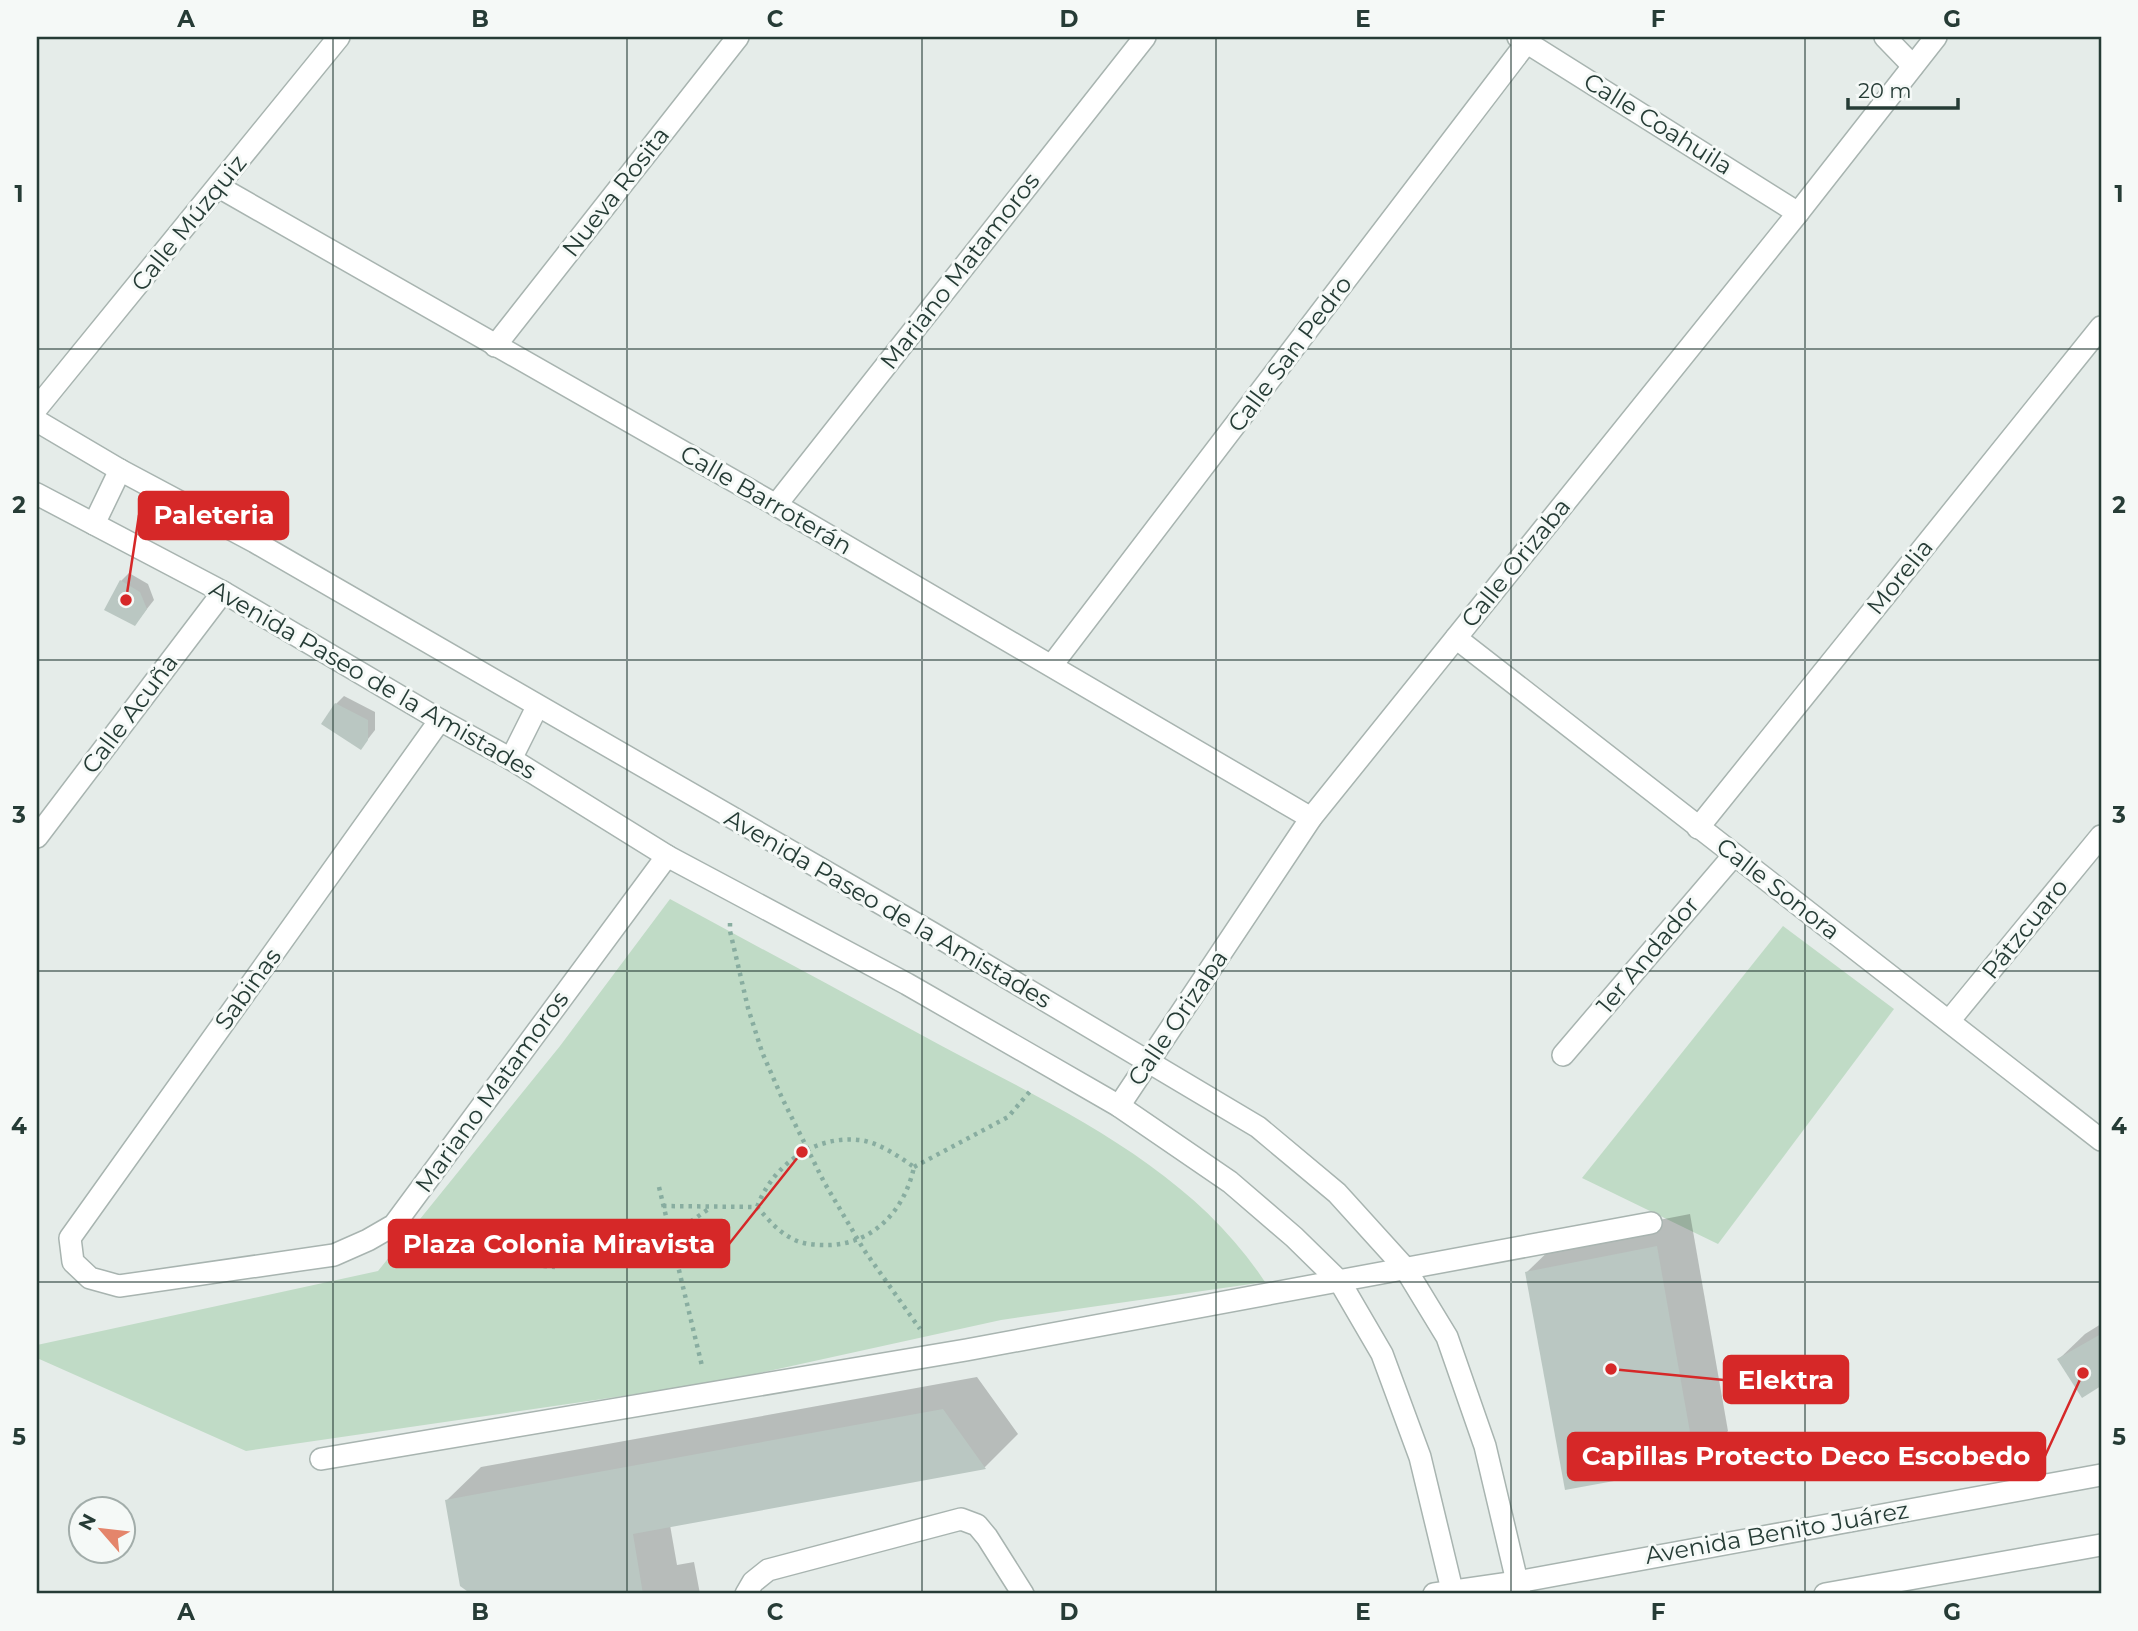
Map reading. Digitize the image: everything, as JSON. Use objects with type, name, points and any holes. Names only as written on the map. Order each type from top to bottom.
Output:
[{"type":"street","name":"Calle Múzquiz","points":[[37,408],[339,37]]},
{"type":"street","name":"Nueva Rosita","points":[[495,346],[738,37]]},
{"type":"street","name":"Mariano Matamoros","points":[[776,505],[1145,37]]},
{"type":"street","points":[[1885,37],[1913,66]]},
{"type":"street","name":"Calle Orizaba","points":[[1119,1106],[1311,818],[1936,37]]},
{"type":"street","name":"Calle Coahuila","points":[[1523,40],[1798,212]]},
{"type":"street","name":"Calle San Pedro","points":[[1052,665],[1523,40]]},
{"type":"street","name":"Calle Barroterán","points":[[219,187],[776,505],[1311,818]]},
{"type":"street","name":"Morelia","points":[[1698,828],[2101,327]]},
{"type":"street","name":"Avenida Paseo de la Amistades","points":[[37,421],[120,470],[254,542],[932,933],[1258,1127],[1338,1194],[1405,1268],[1447,1337],[1485,1446],[1519,1588]]},
{"type":"street","points":[[94,524],[120,470]]},
{"type":"street","name":"Avenida Paseo de la Amistades","points":[[37,494],[223,592],[511,759],[667,856],[907,984],[1050,1066],[1119,1106],[1230,1182],[1294,1237],[1340,1282],[1382,1354],[1420,1457],[1446,1593]]},
{"type":"street","name":"Calle Acuña","points":[[37,837],[223,592]]},
{"type":"street","name":"Calle Sonora","points":[[1456,638],[2101,1140]]},
{"type":"street","points":[[511,759],[537,707]]},
{"type":"street","name":"Sabinas","points":[[73,1262],[70,1238],[440,720]]},
{"type":"street","name":"Pátzcuaro","points":[[1950,1021],[2101,836]]},
{"type":"street","name":"1er Andador","points":[[1563,1055],[1734,855]]},
{"type":"street","name":"Mariano Matamoros","points":[[73,1262],[90,1278],[119,1286],[334,1255],[394,1225],[667,856]]},
{"type":"street","points":[[321,1459],[939,1354],[1651,1223]]},
{"type":"street","name":"Avenida Benito Juárez","points":[[1446,1593],[1519,1588],[2101,1475]]},
{"type":"street","points":[[746,1594],[753,1581],[768,1570],[961,1519],[977,1525],[987,1537],[1023,1594]]},
{"type":"street","points":[[1825,1594],[2101,1545]]},
{"type":"path","points":[[737,893],[731,910],[730,931],[748,1008],[772,1075],[808,1149],[858,1239],[939,1354]]},
{"type":"path","points":[[663,1206],[758,1207],[780,1232],[795,1241],[826,1245],[844,1244],[858,1239],[884,1223],[900,1206],[914,1167],[1008,1117],[1050,1066]]},
{"type":"path","points":[[758,1207],[763,1193],[787,1162],[808,1149],[833,1142],[860,1140],[890,1151],[914,1167]]},
{"type":"path","points":[[659,1187],[709,1394]]},
{"type":"path","points":[[645,1243],[670,1236],[710,1207]]},
{"type":"path","points":[[383,1232],[416,1254],[555,1267]]},
{"type":"green space","points":[[670,899],[1030,1092],[1119,1144],[1199,1205],[1234,1241],[1265,1282],[1001,1320],[719,1382],[246,1451],[37,1358],[37,1345],[378,1271],[560,1046]]},
{"type":"green space","points":[[1783,926],[1894,1009],[1718,1244],[1582,1178]]},
{"type":"building","points":[[120,580],[140,592],[147,609],[135,626],[104,610]]},
{"type":"building","points":[[335,703],[368,720],[368,740],[361,750],[321,724]]},
{"type":"building","points":[[1657,1246],[1696,1466],[1565,1490],[1525,1272]]},
{"type":"building","points":[[2101,1334],[2101,1386],[2082,1398],[2057,1359]]},
{"type":"building","points":[[943,1409],[986,1469],[633,1534],[643,1594],[471,1594],[460,1586],[445,1500]]},
{"type":"place","name":"Paleteria","points":[[126,600]]},
{"type":"place","name":"Plaza Colonia Miravista","points":[[802,1152]]},
{"type":"place","name":"Elektra","points":[[1611,1369]]},
{"type":"place","name":"Capillas Protecto Deco Escobedo","points":[[2083,1373]]}]
